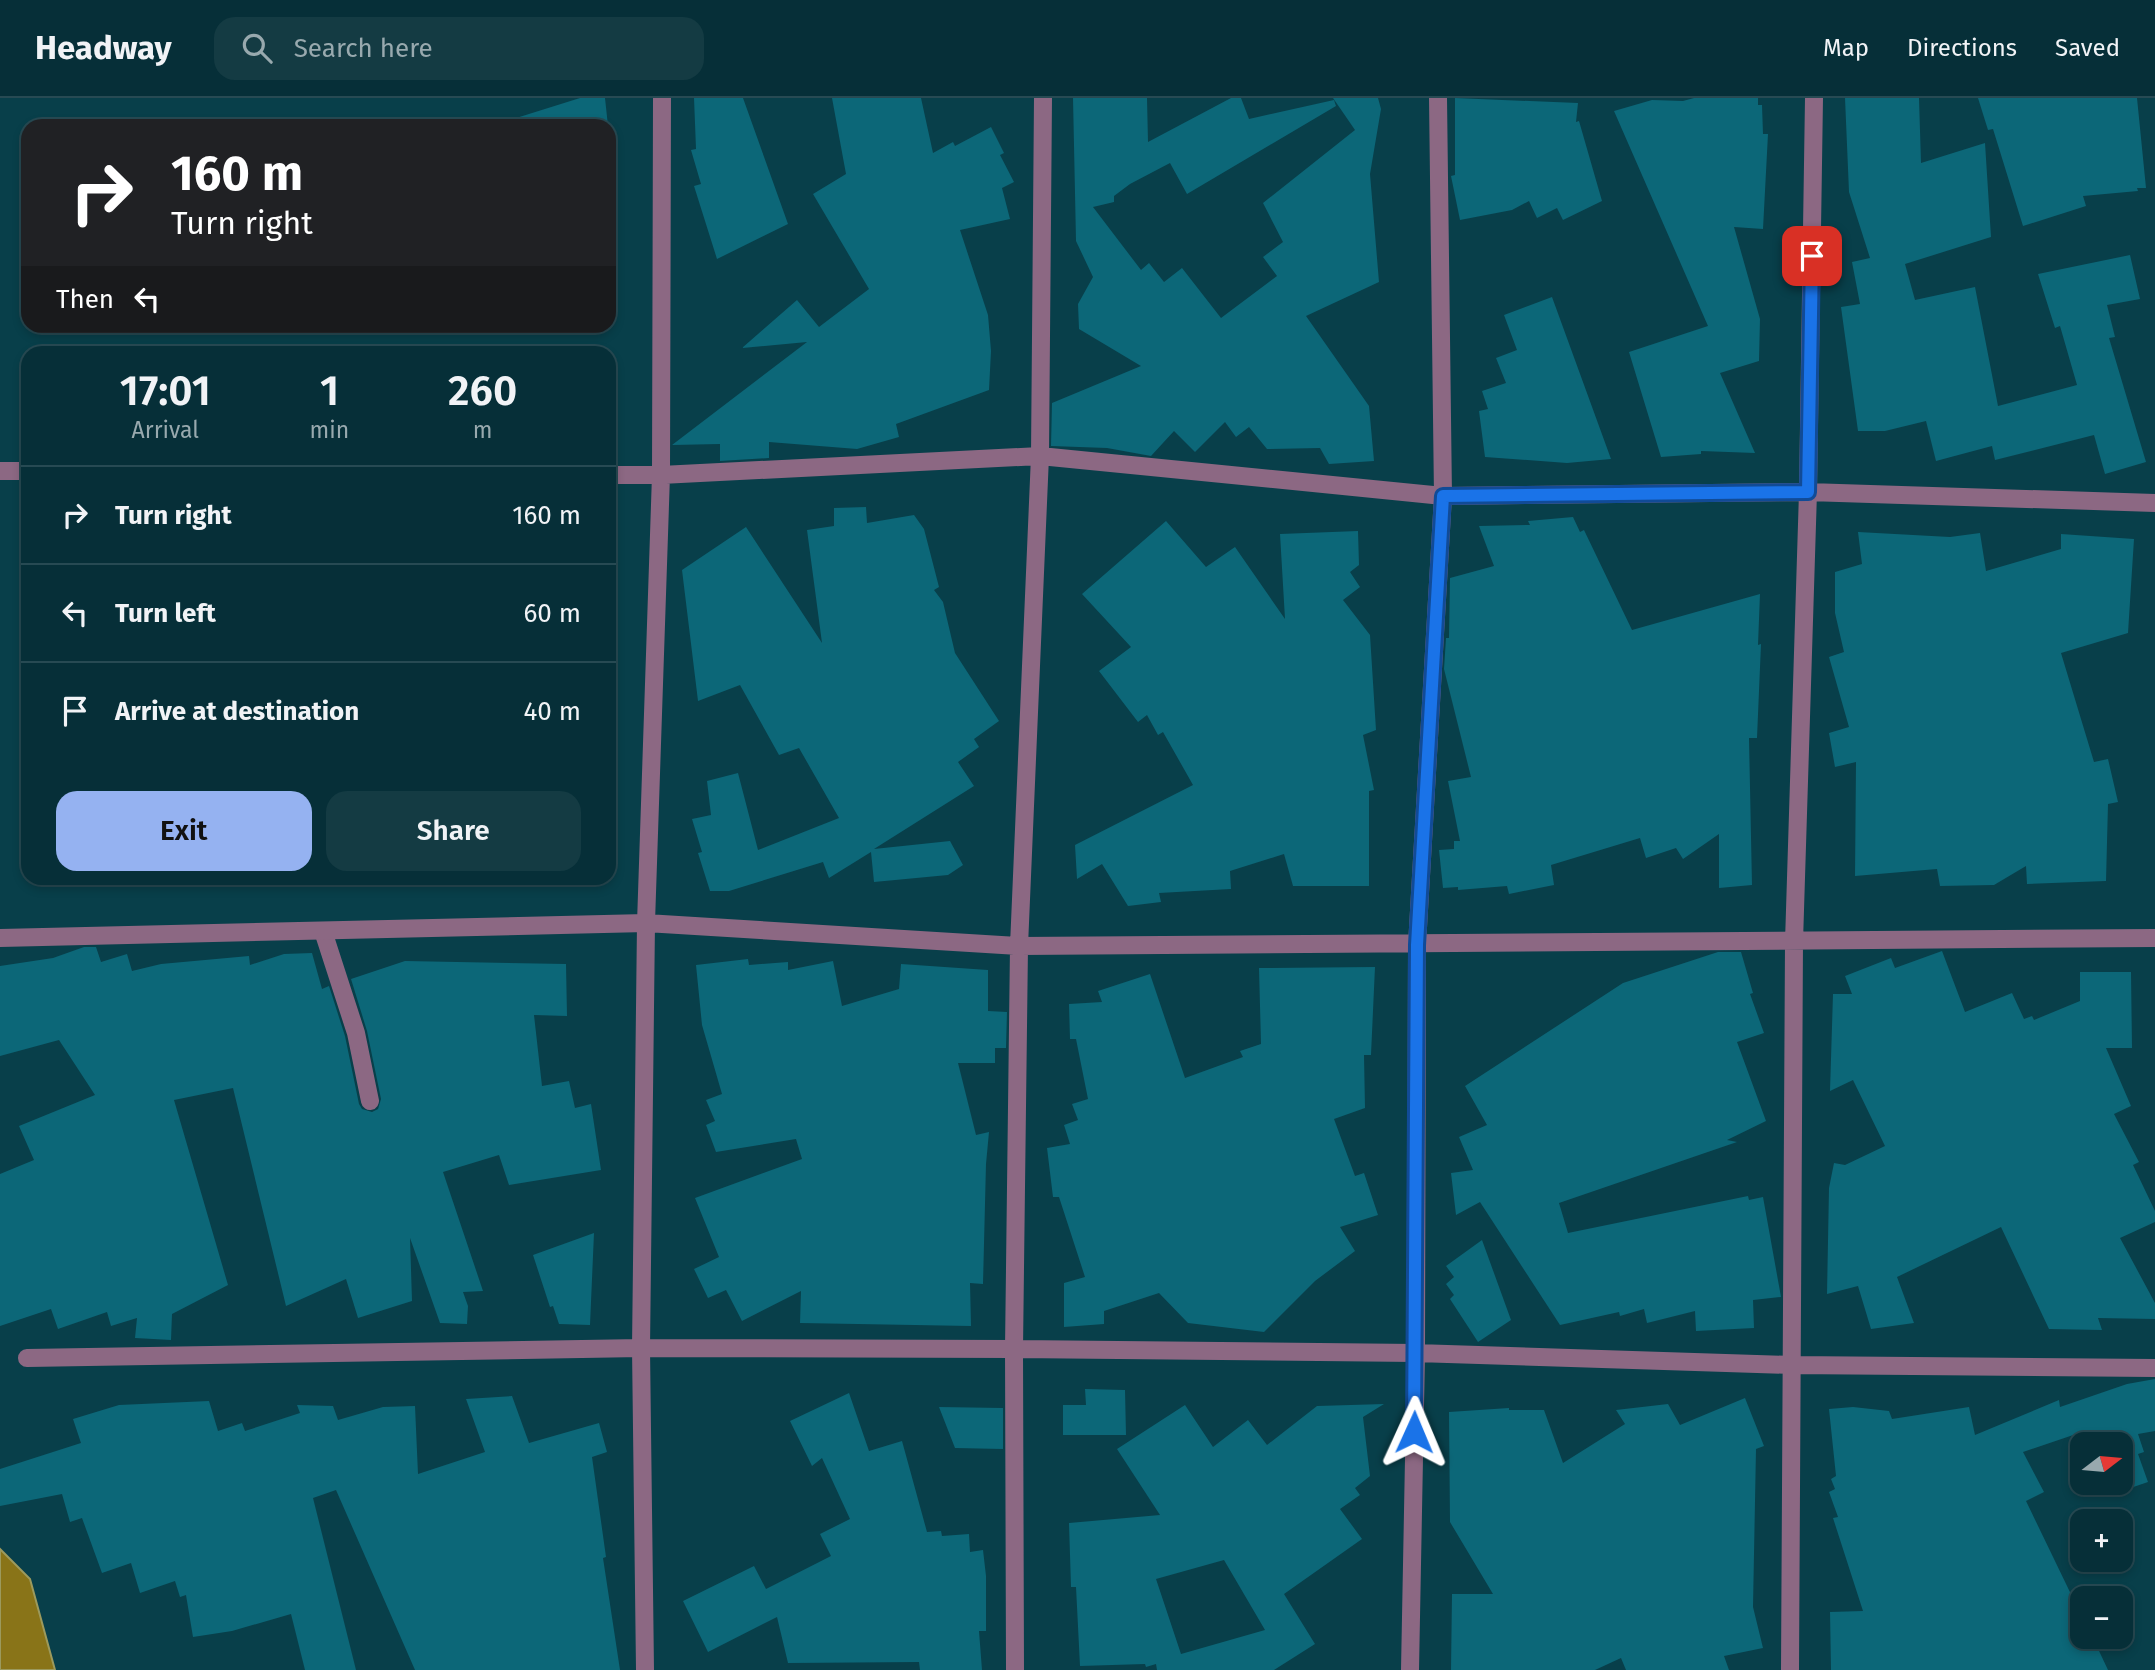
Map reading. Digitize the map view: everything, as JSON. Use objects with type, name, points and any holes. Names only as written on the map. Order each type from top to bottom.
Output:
[{"type":"street","points":[[645,1670],[641,1348],[646,923],[661,475],[662,98]]},
{"type":"street","points":[[1014,1670],[1014,1349],[1019,946],[1040,456],[1043,98]]},
{"type":"street","points":[[1410,1670],[1416,1353],[1417,945],[1443,496],[1438,98]]},
{"type":"street","points":[[1790,1670],[1794,942],[1808,492],[1814,98]]},
{"type":"street","points":[[616,475],[1040,456],[1443,496],[1808,492],[2155,503]]},
{"type":"street","points":[[0,471],[21,471]]},
{"type":"street","points":[[0,938],[646,923],[1019,946],[2155,938]]},
{"type":"street","points":[[323,931],[356,1033],[370,1101]]},
{"type":"street","points":[[27,1358],[641,1348],[1014,1349],[1416,1353],[1791,1365],[2155,1368]]},
{"type":"shaded area","points":[[0,1549],[30,1579],[55,1670],[0,1670]]},
{"type":"building","points":[[580,98],[605,98],[607,119],[513,119]]},
{"type":"building","points":[[694,98],[743,98],[788,224],[717,259],[694,186],[701,184],[691,150],[696,149]]},
{"type":"building","points":[[832,98],[921,98],[933,153],[953,142],[955,146],[991,127],[1004,153],[1000,155],[1014,182],[1002,188],[1010,219],[960,230],[988,315],[991,351],[989,390],[896,424],[899,437],[857,449],[769,442],[769,458],[720,461],[720,444],[672,445],[807,342],[742,348],[797,300],[819,327],[869,289],[813,194],[846,174]]},
{"type":"building","points":[[1073,98],[1147,98],[1148,142],[1231,98],[1241,98],[1249,119],[1334,100],[1336,106],[1187,194],[1170,163],[1130,184],[1114,196],[1114,202],[1093,207],[1141,270],[1149,263],[1164,282],[1182,268],[1221,318],[1277,276],[1263,257],[1283,242],[1263,203],[1355,130],[1333,98],[1378,98],[1381,109],[1370,174],[1379,282],[1306,316],[1369,406],[1374,461],[1329,464],[1320,448],[1267,449],[1249,427],[1236,437],[1225,422],[1195,452],[1174,431],[1151,456],[1107,448],[1051,446],[1052,403],[1141,366],[1079,329],[1078,304],[1093,277],[1076,241]]},
{"type":"building","points":[[1455,98],[1578,103],[1576,122],[1579,121],[1602,201],[1563,220],[1557,208],[1537,218],[1529,201],[1512,210],[1460,220],[1451,176],[1455,175]]},
{"type":"building","points":[[1694,98],[1758,98],[1758,105],[1762,105],[1763,134],[1768,134],[1763,229],[1734,227],[1760,319],[1759,361],[1720,373],[1755,453],[1701,451],[1701,454],[1661,457],[1629,352],[1708,326],[1614,111],[1652,100],[1683,101]]},
{"type":"building","points":[[1845,98],[1919,98],[1921,163],[1985,143],[1991,237],[1905,264],[1915,300],[1975,287],[1998,406],[2077,385],[2060,326],[2055,328],[2038,274],[2130,255],[2140,299],[2107,305],[2115,337],[2109,338],[2146,462],[2105,474],[2094,435],[1995,460],[1992,446],[1936,461],[1926,421],[1885,431],[1858,431],[1841,307],[1860,304],[1852,262],[1870,258],[1849,192]]},
{"type":"building","points":[[1978,98],[2137,98],[2146,188],[2083,196],[2086,206],[2023,226],[1993,129],[1988,130]]},
{"type":"building","points":[[1552,297],[1611,459],[1567,463],[1485,457],[1479,411],[1488,409],[1482,391],[1506,383],[1496,358],[1517,350],[1504,315]]},
{"type":"building","points":[[866,507],[867,523],[914,515],[924,529],[939,587],[934,590],[943,602],[955,653],[999,721],[974,739],[979,747],[958,762],[974,786],[874,849],[950,841],[963,865],[948,875],[874,882],[871,852],[829,878],[823,862],[729,891],[710,891],[698,853],[702,852],[692,819],[711,815],[707,781],[738,773],[758,850],[839,818],[799,748],[779,755],[740,685],[698,701],[682,570],[746,527],[822,643],[807,530],[834,526],[834,508]]},
{"type":"building","points":[[1573,517],[1580,532],[1584,530],[1632,630],[1760,594],[1757,738],[1749,738],[1752,885],[1719,888],[1719,834],[1683,859],[1676,848],[1646,858],[1640,838],[1551,865],[1554,885],[1509,894],[1507,886],[1458,890],[1458,887],[1443,888],[1439,850],[1454,849],[1454,841],[1460,841],[1448,781],[1471,777],[1444,669],[1446,638],[1449,638],[1450,578],[1494,566],[1479,526],[1530,525],[1528,521]]},
{"type":"building","points":[[1166,521],[1206,567],[1235,547],[1285,619],[1280,534],[1358,531],[1359,565],[1350,572],[1360,587],[1343,600],[1370,635],[1376,730],[1363,735],[1374,790],[1369,791],[1369,886],[1293,886],[1284,854],[1230,871],[1231,889],[1159,893],[1161,902],[1128,906],[1102,864],[1077,879],[1075,845],[1193,785],[1163,732],[1158,735],[1147,715],[1138,722],[1099,671],[1131,647],[1082,594]]},
{"type":"building","points":[[1858,532],[1950,537],[1980,533],[1986,571],[2061,549],[2061,534],[2134,539],[2128,633],[2061,653],[2094,762],[2108,759],[2118,802],[2108,804],[2106,881],[2027,884],[2026,866],[1994,885],[1940,886],[1937,869],[1855,876],[1856,762],[1835,767],[1829,733],[1849,727],[1829,657],[1844,652],[1835,613],[1835,572],[1862,564]]},
{"type":"building","points":[[84,947],[96,947],[101,962],[127,954],[132,971],[161,964],[249,956],[250,965],[284,954],[312,953],[322,989],[329,986],[345,1036],[359,1104],[362,1109],[372,1112],[378,1109],[381,1099],[367,1031],[351,979],[405,961],[566,964],[567,1016],[534,1015],[542,1086],[569,1081],[575,1108],[591,1104],[601,1170],[509,1185],[499,1155],[443,1172],[483,1291],[463,1292],[468,1306],[467,1324],[440,1323],[410,1238],[412,1301],[358,1318],[346,1279],[286,1306],[233,1088],[174,1100],[228,1285],[172,1314],[171,1340],[135,1338],[137,1318],[111,1326],[107,1312],[58,1329],[51,1309],[0,1326],[0,1174],[34,1160],[19,1126],[95,1095],[59,1040],[0,1056],[0,966],[53,958]]},
{"type":"building","points":[[1942,951],[1965,1012],[2012,993],[2024,1019],[2032,1016],[2034,1020],[2080,1001],[2080,972],[2131,972],[2132,1048],[2106,1048],[2131,1106],[2114,1114],[2139,1162],[2133,1165],[2155,1211],[2155,1222],[2120,1238],[2155,1303],[2155,1319],[2098,1318],[2102,1330],[2049,1329],[2001,1227],[1897,1277],[1914,1323],[1871,1329],[1858,1286],[1827,1294],[1829,1188],[1834,1163],[1845,1165],[1885,1146],[1853,1080],[1830,1091],[1833,994],[1852,994],[1845,976],[1891,958],[1895,968]]},
{"type":"building","points":[[1718,952],[1741,952],[1753,993],[1750,994],[1764,1033],[1737,1042],[1766,1121],[1727,1140],[1737,1142],[1559,1203],[1568,1233],[1748,1196],[1749,1200],[1763,1197],[1781,1297],[1753,1300],[1754,1328],[1696,1331],[1695,1311],[1647,1323],[1644,1309],[1620,1316],[1619,1312],[1560,1325],[1480,1202],[1456,1215],[1451,1173],[1473,1170],[1459,1137],[1487,1125],[1465,1086],[1623,983]]},
{"type":"building","points":[[748,959],[749,965],[788,962],[788,970],[833,961],[842,1006],[899,989],[901,964],[988,970],[988,1011],[1007,1012],[1006,1048],[995,1048],[995,1063],[958,1063],[976,1135],[989,1132],[983,1284],[970,1283],[971,1326],[800,1323],[801,1291],[742,1321],[726,1290],[708,1298],[694,1269],[719,1257],[695,1198],[802,1159],[796,1139],[716,1152],[706,1125],[715,1121],[706,1100],[722,1094],[702,1025],[696,965]]},
{"type":"building","points":[[1375,967],[1371,1055],[1364,1055],[1365,1108],[1334,1119],[1355,1176],[1364,1173],[1378,1215],[1340,1227],[1355,1251],[1315,1281],[1264,1332],[1188,1323],[1159,1293],[1104,1311],[1104,1324],[1064,1327],[1064,1283],[1085,1277],[1059,1197],[1053,1197],[1047,1148],[1070,1144],[1064,1125],[1078,1120],[1072,1104],[1088,1099],[1076,1039],[1070,1039],[1069,1004],[1102,1002],[1098,991],[1150,974],[1185,1078],[1243,1057],[1240,1051],[1261,1044],[1259,968]]},
{"type":"building","points":[[594,1233],[590,1325],[559,1324],[553,1306],[550,1307],[533,1255]]},
{"type":"building","points":[[1482,1240],[1511,1320],[1478,1342],[1450,1299],[1454,1295],[1446,1284],[1454,1277],[1446,1266]]},
{"type":"building","points":[[2155,1379],[2155,1431],[2138,1434],[2144,1452],[2138,1454],[2148,1482],[2133,1487],[2133,1432],[2070,1432],[2070,1436],[2023,1452],[2044,1492],[2026,1501],[2070,1592],[2070,1649],[2098,1649],[2108,1670],[1831,1670],[1830,1612],[1863,1611],[1833,1518],[1838,1517],[1829,1492],[1835,1489],[1831,1479],[1836,1476],[1829,1409],[1853,1407],[1889,1411],[1892,1419],[1969,1407],[1975,1435],[2059,1400],[2060,1407],[2127,1384]]},
{"type":"building","points":[[1085,1389],[1125,1390],[1126,1435],[1063,1435],[1063,1405],[1086,1405]]},
{"type":"building","points":[[849,1393],[869,1451],[902,1441],[927,1532],[941,1531],[942,1536],[969,1534],[970,1552],[983,1550],[986,1631],[979,1631],[982,1670],[920,1670],[919,1662],[788,1663],[777,1617],[708,1652],[683,1601],[754,1566],[766,1589],[831,1556],[820,1534],[850,1519],[822,1458],[812,1466],[790,1421]]},
{"type":"building","points":[[512,1396],[529,1443],[599,1423],[607,1452],[592,1457],[606,1557],[603,1558],[620,1670],[415,1670],[336,1490],[313,1498],[356,1670],[305,1670],[291,1614],[232,1631],[193,1637],[186,1595],[180,1597],[175,1581],[140,1593],[131,1563],[102,1573],[82,1518],[70,1522],[62,1494],[0,1506],[0,1469],[81,1443],[73,1419],[119,1405],[209,1401],[218,1431],[242,1423],[245,1431],[300,1413],[297,1405],[333,1406],[338,1420],[383,1407],[415,1406],[418,1474],[485,1452],[466,1399]]},
{"type":"building","points":[[1745,1398],[1764,1446],[1756,1449],[1753,1607],[1763,1648],[1724,1656],[1729,1670],[1626,1670],[1621,1658],[1595,1670],[1451,1670],[1452,1594],[1493,1594],[1450,1522],[1449,1412],[1509,1408],[1544,1410],[1563,1463],[1625,1424],[1616,1410],[1668,1404],[1680,1425]]},
{"type":"building","points":[[1384,1404],[1363,1417],[1370,1476],[1355,1488],[1360,1495],[1340,1509],[1362,1539],[1284,1594],[1315,1644],[1274,1670],[1157,1670],[1156,1664],[1146,1667],[1145,1664],[1080,1666],[1076,1587],[1071,1587],[1069,1523],[1160,1515],[1117,1449],[1185,1405],[1213,1447],[1248,1420],[1267,1445],[1317,1406]],"holes":[[[1224,1560],[1265,1630],[1181,1654],[1156,1579]]]},
{"type":"building","points":[[939,1407],[1003,1408],[1003,1449],[955,1448]]},
{"type":"route","points":[[1414,1432],[1417,945],[1443,496],[1808,492],[1812,256]]}]
